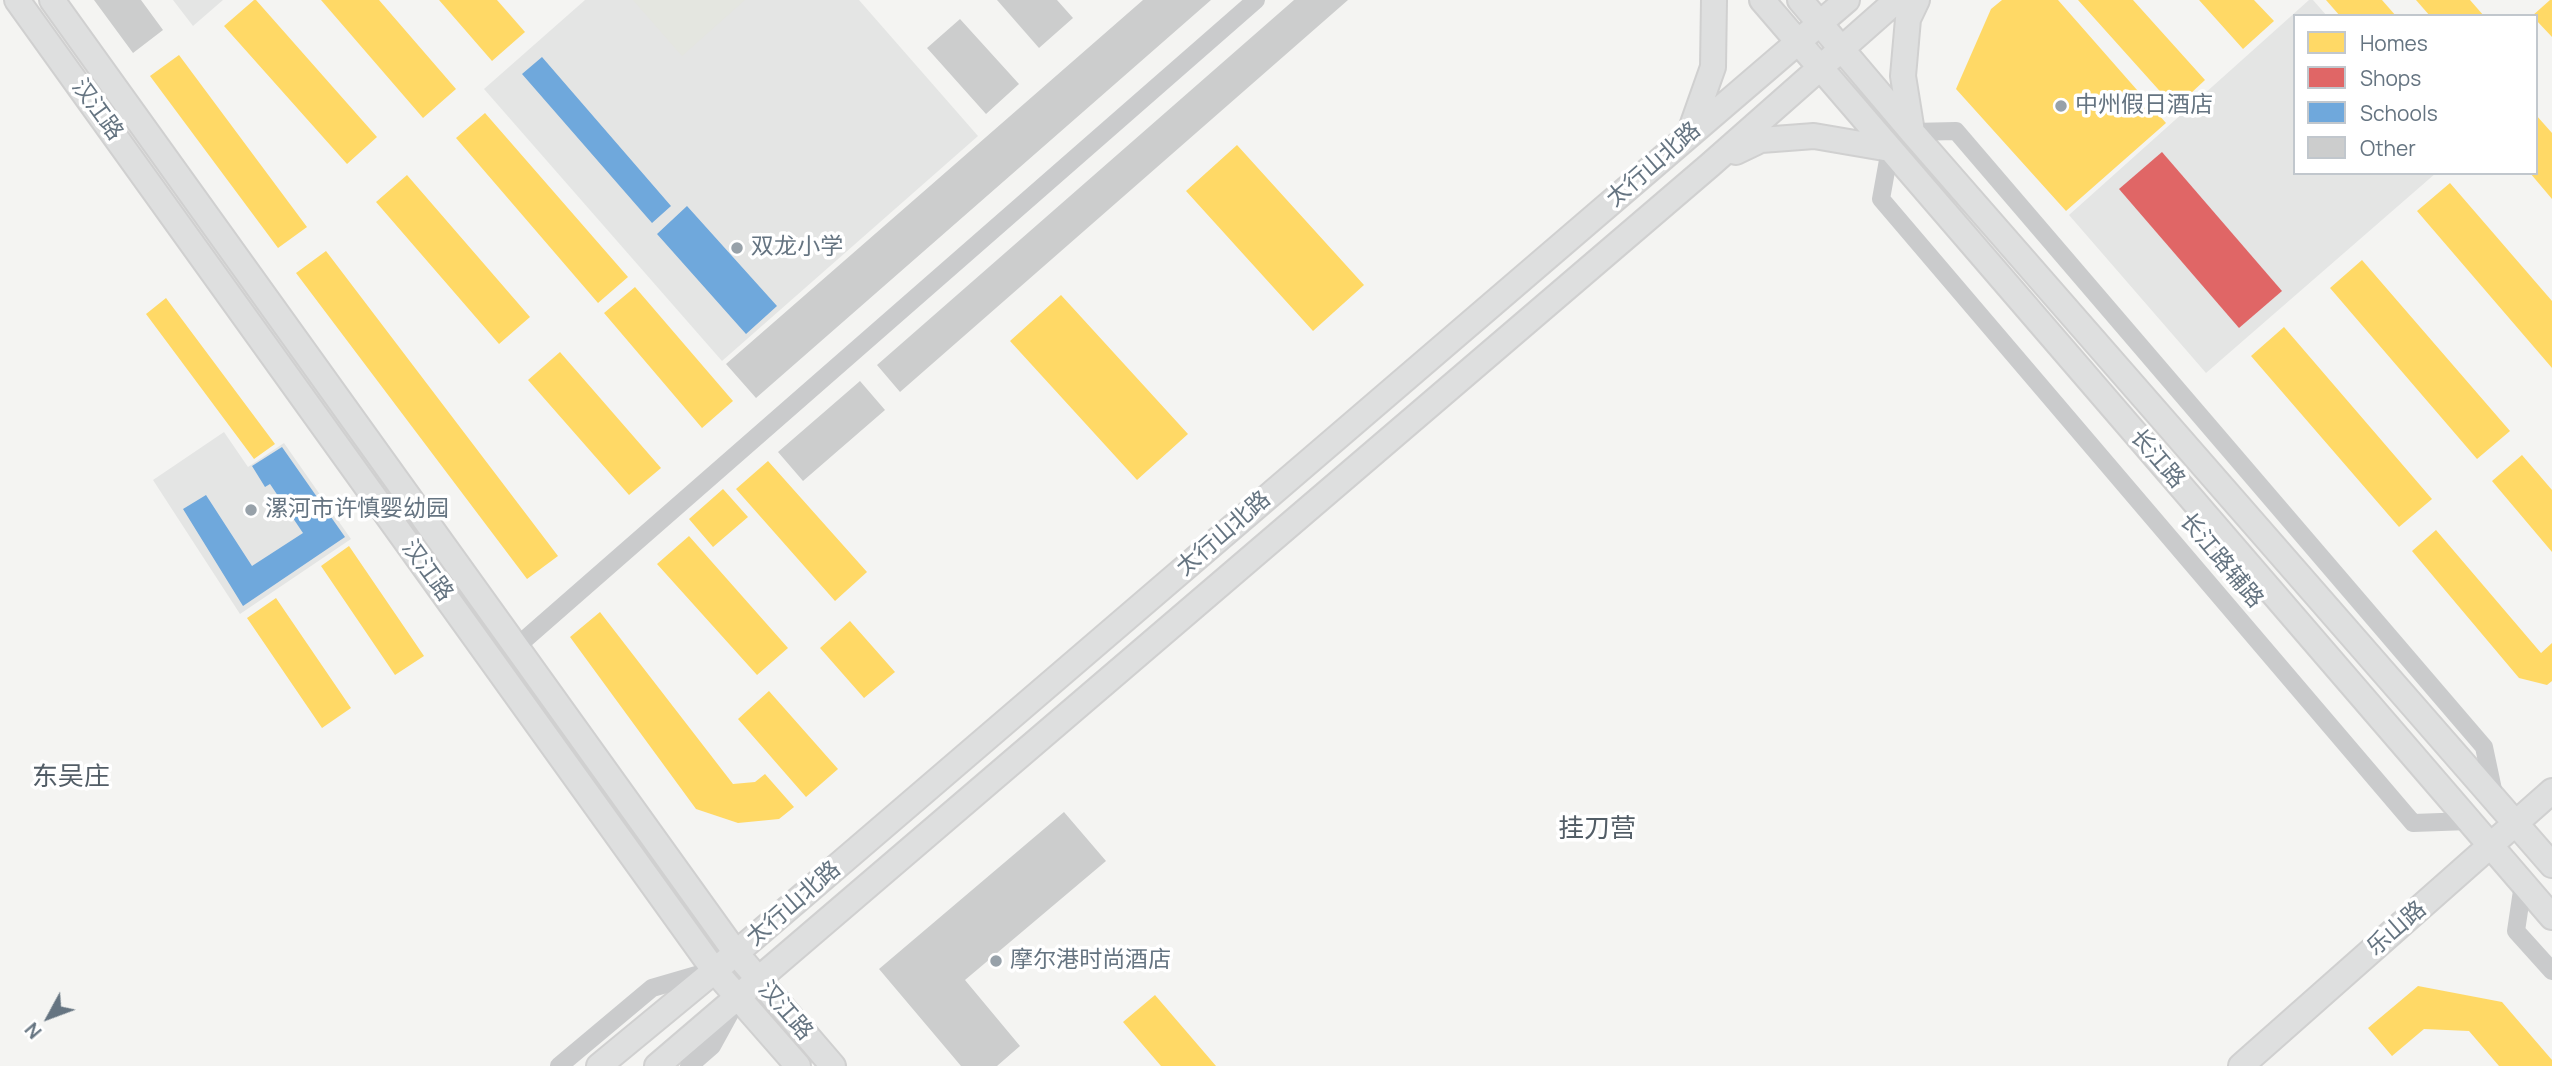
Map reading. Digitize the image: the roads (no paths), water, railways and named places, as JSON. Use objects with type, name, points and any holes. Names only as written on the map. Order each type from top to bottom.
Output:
[{"type":"main road","name":"汉江路","points":[[17,0],[714,970],[798,1066]]},
{"type":"main road","name":"汉江路","points":[[52,0],[736,953],[833,1066]]},
{"type":"main road","points":[[1690,134],[1713,67],[1714,0]]},
{"type":"main road","name":"长江路","points":[[1762,0],[2552,917]]},
{"type":"main road","name":"长江路","points":[[1800,0],[1912,132],[2551,862]]},
{"type":"main road","name":"太行山北路","points":[[598,1066],[736,953],[1847,0]]},
{"type":"main road","name":"太行山北路","points":[[657,1066],[1710,164],[1897,0]]},
{"type":"main road","points":[[1912,132],[1903,76],[1908,19],[1917,0]]},
{"type":"main road","points":[[1710,164],[1761,140],[1814,136],[1890,149]]},
{"type":"main road","name":"乐山路","points":[[2241,1066],[2552,791]]},
{"type":"street","points":[[516,648],[1256,0]]},
{"type":"street","points":[[1912,132],[1956,131],[2484,747],[2495,799]]},
{"type":"street","name":"长江路辅路","points":[[1890,149],[1881,199],[2413,823],[2469,821]]},
{"type":"street","points":[[2523,884],[2516,930],[2552,971]]},
{"type":"street","points":[[559,1066],[652,988],[714,970]]},
{"type":"street","points":[[689,1066],[712,1046],[738,998]]},
{"type":"place","name":"中州假日酒店","points":[[2061,106]]},
{"type":"place","name":"双龙小学","points":[[737,248]]},
{"type":"place","name":"漯河市许慎婴幼园","points":[[251,510]]},
{"type":"place","name":"摩尔港时尚酒店","points":[[996,961]]},
{"type":"district","name":"东吴庄","points":[[71,778]]},
{"type":"district","name":"挂刀营","points":[[1597,830]]}]
